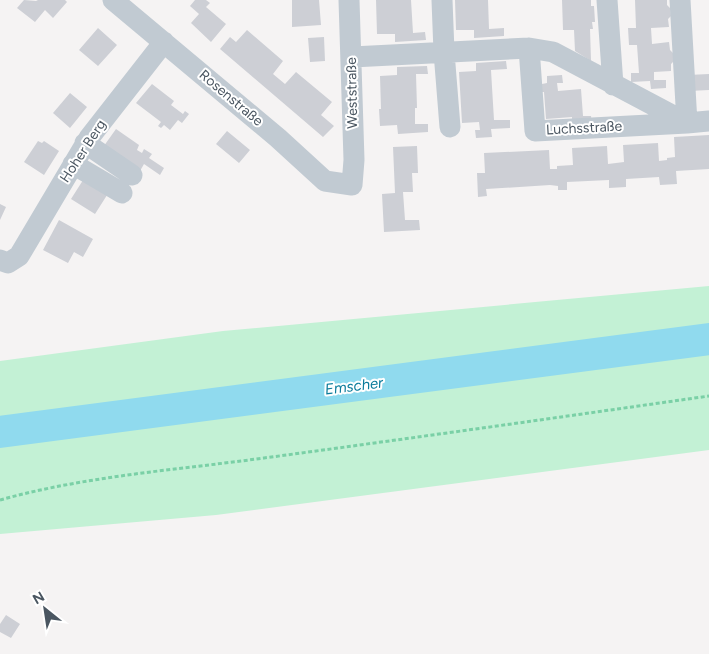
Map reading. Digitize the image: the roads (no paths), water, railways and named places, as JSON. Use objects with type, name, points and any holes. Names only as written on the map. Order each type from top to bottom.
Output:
[{"type":"street","name":"Rosenstraße","points":[[113,0],[278,138],[325,181],[352,185]]},
{"type":"street","name":"Weststraße","points":[[349,0],[354,160],[352,185]]},
{"type":"street","points":[[442,0],[450,127]]},
{"type":"street","points":[[607,0],[613,85]]},
{"type":"street","points":[[680,0],[687,123]]},
{"type":"street","name":"Hoher Berg","points":[[4,262],[19,256],[85,144],[164,42]]},
{"type":"street","points":[[352,57],[529,48],[553,52],[687,123]]},
{"type":"street","name":"Luchsstraße","points":[[529,48],[535,131],[709,121]]},
{"type":"street","points":[[73,164],[127,184],[85,144]]},
{"type":"waterway","name":"Emscher","points":[[0,432],[709,339]]}]
